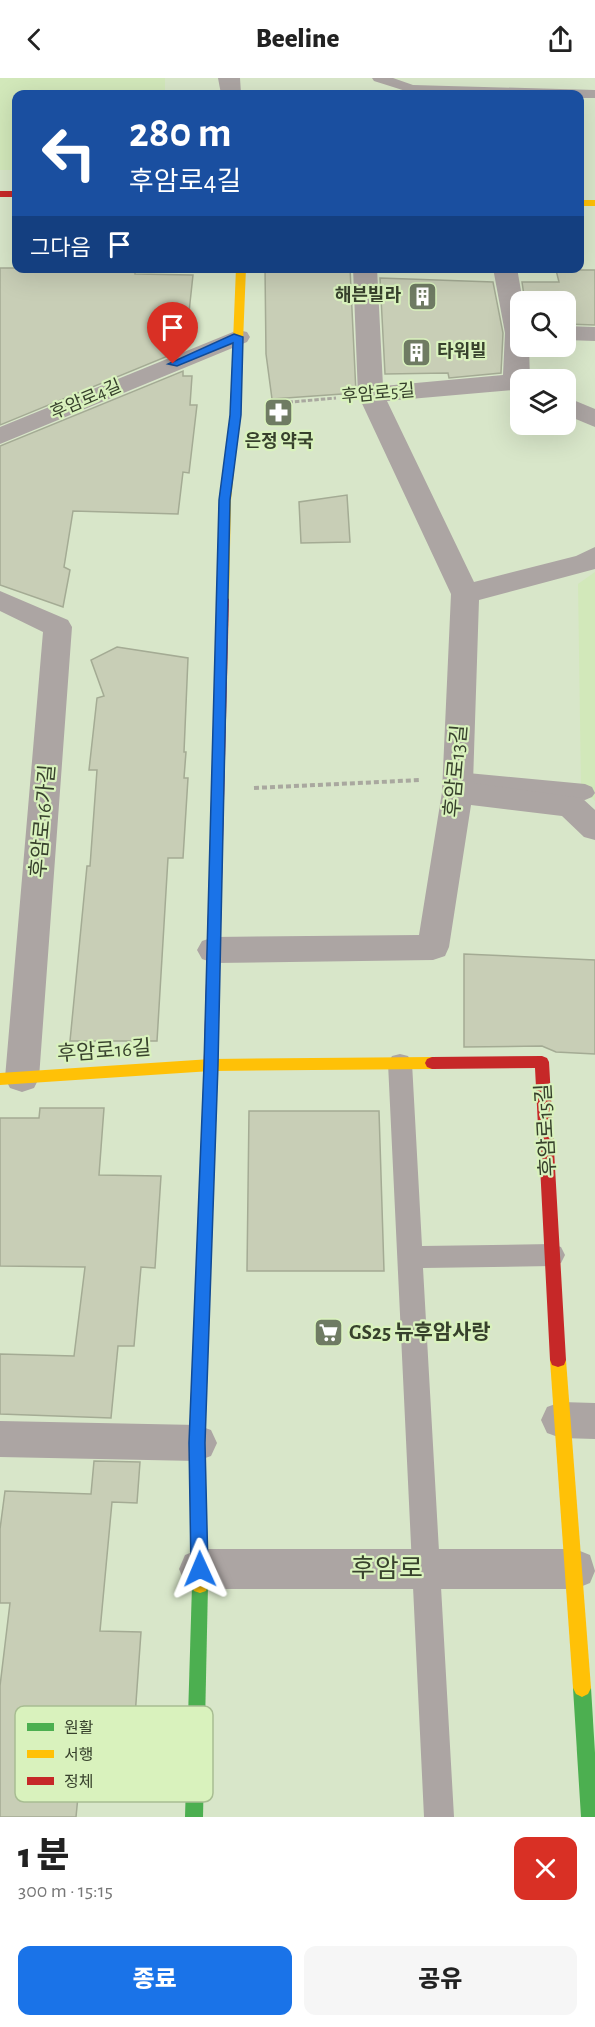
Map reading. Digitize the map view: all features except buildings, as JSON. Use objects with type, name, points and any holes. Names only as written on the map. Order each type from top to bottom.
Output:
[{"type":"main road","points":[[197,1706],[200,1569],[197,1443],[211,1065],[225,500],[236,407],[241,273]]},
{"type":"main road","name":"후암로15길","points":[[211,1065],[542,1062],[552,1255],[578,1421],[575,1569],[590,1817]]},
{"type":"main road","name":"후암로16길","points":[[11,1079],[211,1065]]},
{"type":"main road","points":[[194,1802],[194,1817]]},
{"type":"street","points":[[366,273],[371,395]]},
{"type":"street","points":[[506,273],[510,291]]},
{"type":"street","points":[[576,333],[595,334]]},
{"type":"street","name":"후암로4길","points":[[0,436],[238,337]]},
{"type":"street","name":"후암로5길","points":[[371,395],[510,384]]},
{"type":"street","name":"후암로13길","points":[[214,950],[433,948],[457,785],[465,594],[371,395]]},
{"type":"street","points":[[576,410],[595,419]]},
{"type":"street","points":[[465,594],[586,562],[595,556]]},
{"type":"street","name":"후암로16가길","points":[[0,600],[58,627],[11,1079]]},
{"type":"street","points":[[457,785],[571,806],[595,829]]},
{"type":"street","points":[[0,1439],[197,1443]]},
{"type":"street","name":"후암로","points":[[200,1569],[575,1569]]},
{"type":"lane","points":[[379,78],[412,89],[449,90]]},
{"type":"lane","points":[[457,785],[585,792]]},
{"type":"lane","points":[[399,1064],[439,1817]]},
{"type":"lane","points":[[409,1257],[552,1255]]},
{"type":"path","name":"후암로5길","points":[[236,407],[371,395]]},
{"type":"path","points":[[218,789],[457,785]]},
{"type":"shaded area","points":[[0,78],[165,78],[165,90],[12,90],[12,170],[0,170]]},
{"type":"shaded area","points":[[595,572],[595,801],[581,787],[578,584]]},
{"type":"traffic: fast","points":[[197,1706],[200,1585]]},
{"type":"traffic: fast","points":[[582,1688],[590,1817]]},
{"type":"traffic: fast","points":[[194,1802],[194,1817]]},
{"type":"traffic: slow","points":[[584,203],[595,203]]},
{"type":"traffic: slow","points":[[223,599],[225,500],[235,415],[241,273]]},
{"type":"traffic: slow","points":[[0,1079],[211,1065],[432,1063]]},
{"type":"traffic: slow","points":[[200,1585],[197,1443],[209,1123]]},
{"type":"traffic: slow","points":[[558,1360],[582,1688]]},
{"type":"traffic: jam","points":[[0,194],[12,194]]},
{"type":"traffic: jam","points":[[209,1123],[223,599]]},
{"type":"traffic: jam","points":[[432,1063],[542,1062],[558,1360]]},
{"type":"place","name":"해븐빌라","points":[[422,296]]},
{"type":"place","name":"타워빌","points":[[416,352]]},
{"type":"place","name":"은정 약국","points":[[279,413]]},
{"type":"place","name":"GS25 뉴후암사랑","points":[[328,1332]]},
{"type":"route","points":[[173,364],[238,337],[235,415],[225,500],[211,1065],[197,1443],[200,1569]]}]
